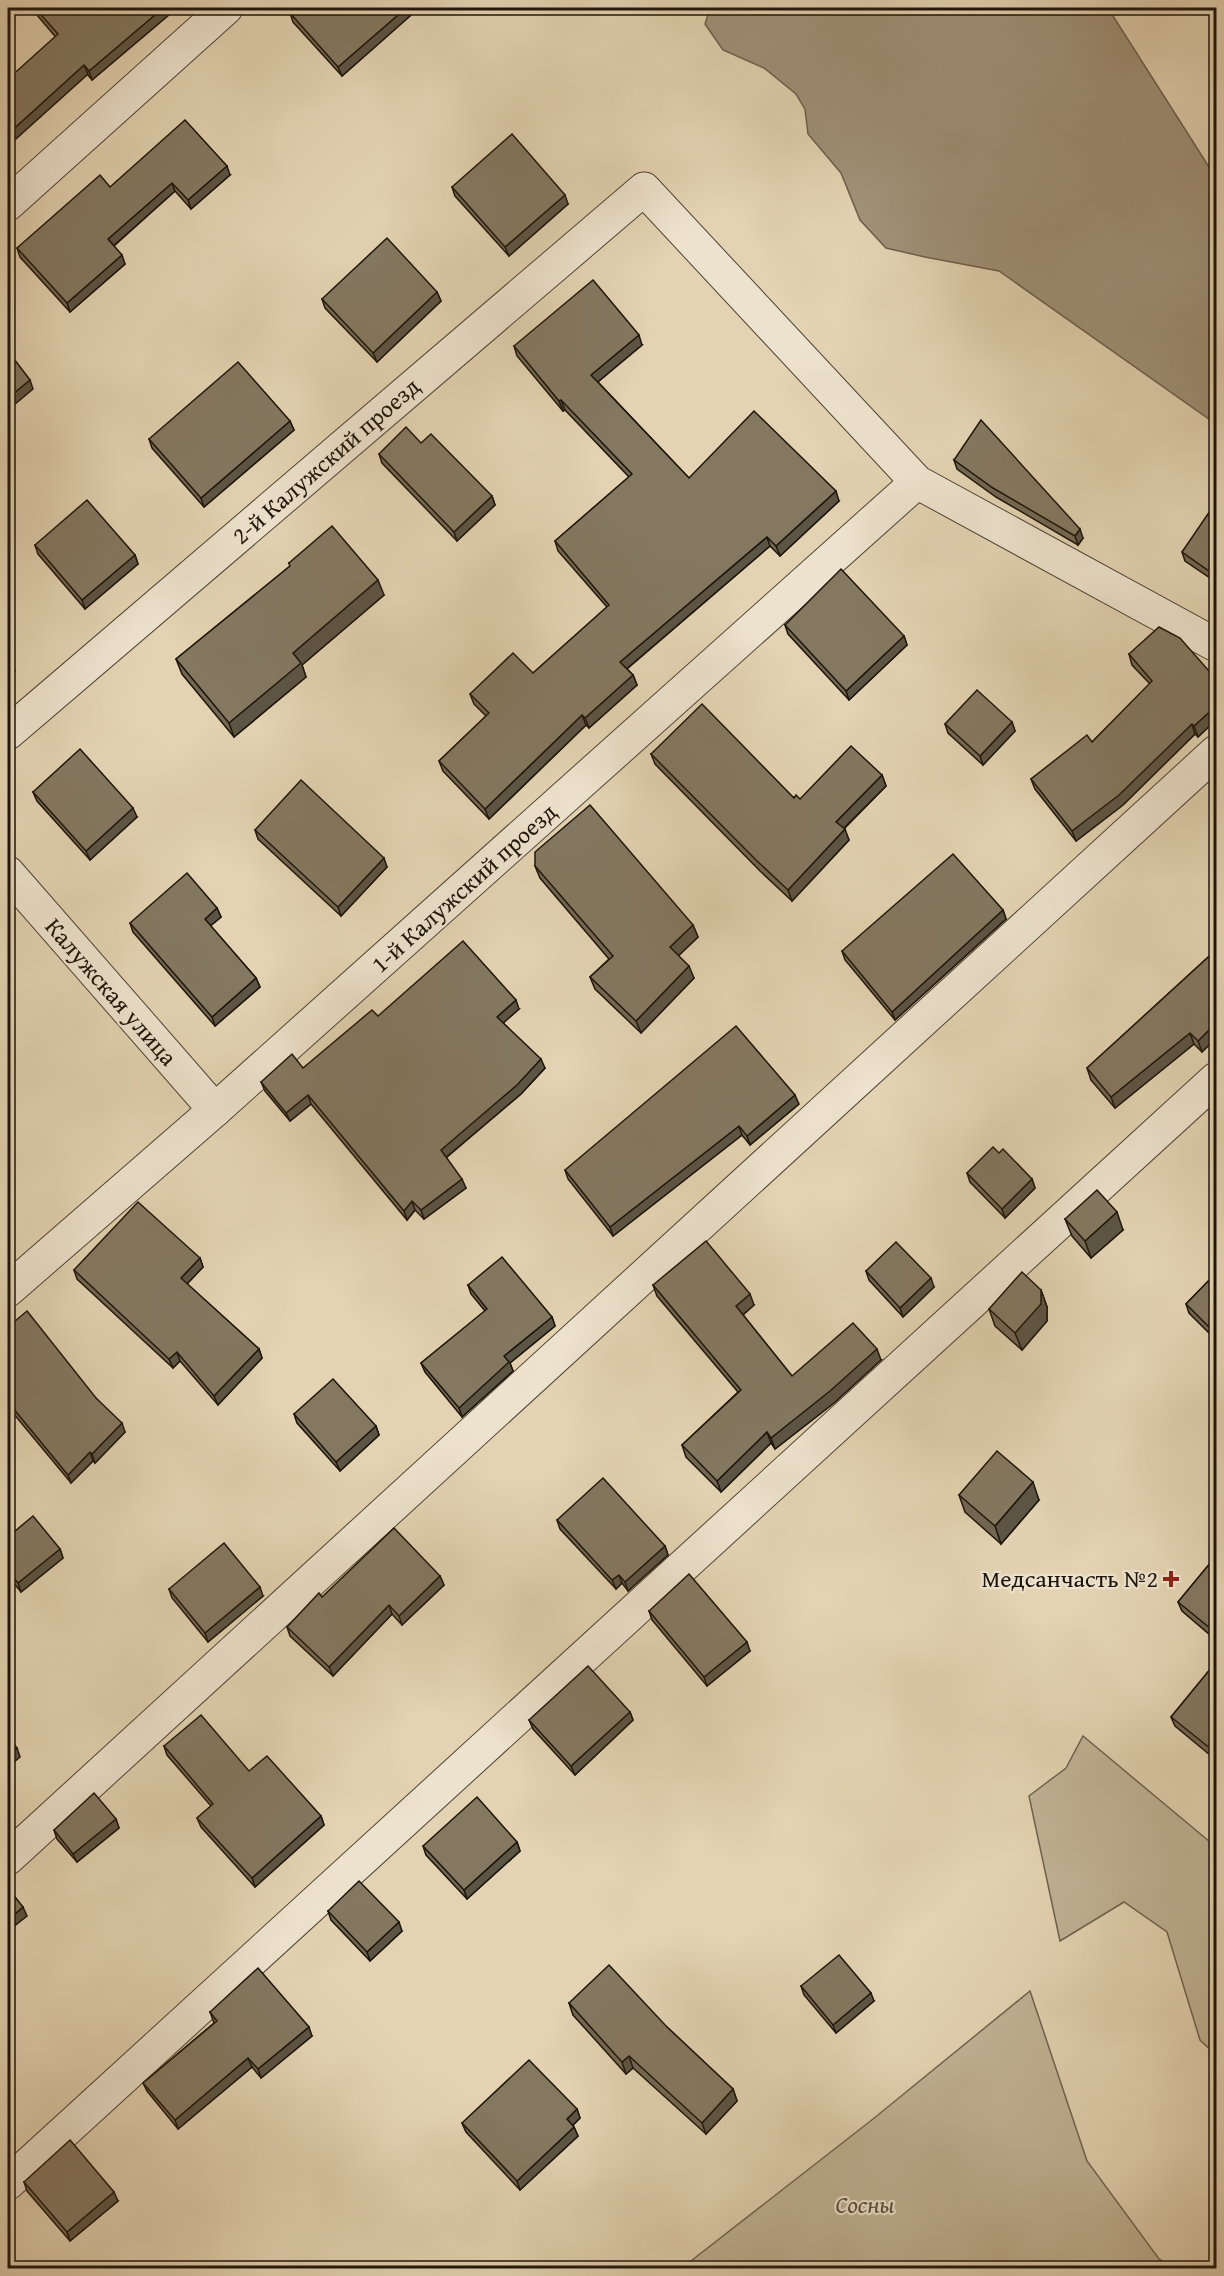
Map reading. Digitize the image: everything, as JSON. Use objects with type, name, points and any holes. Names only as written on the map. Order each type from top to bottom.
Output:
[{"type":"street","points":[[8,204],[226,8]]},
{"type":"street","name":"2-й Калужский проезд","points":[[8,733],[644,189],[917,482]]},
{"type":"street","points":[[917,482],[1216,645]]},
{"type":"street","name":"1-й Калужский проезд","points":[[8,1290],[215,1110],[917,482]]},
{"type":"street","points":[[8,1858],[1216,752]]},
{"type":"street","name":"Калужская улица","points":[[8,873],[215,1110]]},
{"type":"street","points":[[8,2183],[1216,1079]]},
{"type":"green space","points":[[1083,1736],[1216,1847],[1216,2055],[1200,2040],[1167,1932],[1124,1902],[1060,1941],[1029,1796],[1066,1768]]},
{"type":"green space","name":"Сосны","points":[[1030,1991],[1087,2161],[1159,2259],[1174,2268],[682,2268],[873,2119]]},
{"type":"shaded area","points":[[710,8],[1108,8],[1216,178],[1216,424],[999,271],[886,248],[860,220],[841,173],[808,134],[805,109],[796,94],[764,68],[723,50],[705,24]]},
{"type":"building","points":[[35,8],[163,8],[89,71],[84,65],[8,134],[8,79],[58,34]]},
{"type":"building","points":[[296,8],[406,8],[338,67],[290,13]]},
{"type":"building","points":[[185,120],[227,166],[188,200],[172,183],[108,239],[122,255],[67,303],[17,248],[100,175],[110,187]]},
{"type":"building","points":[[512,134],[565,195],[505,247],[452,187]]},
{"type":"building","points":[[387,238],[437,292],[373,353],[322,299]]},
{"type":"building","points":[[593,280],[639,335],[591,375],[689,478],[754,411],[836,491],[776,546],[767,537],[620,662],[633,675],[585,718],[582,715],[485,809],[439,761],[489,713],[470,694],[513,653],[533,673],[609,605],[555,541],[632,474],[561,400],[559,401],[514,346]]},
{"type":"building","points":[[8,351],[30,380],[8,398]]},
{"type":"building","points":[[238,362],[290,421],[201,498],[149,439]]},
{"type":"building","points":[[981,420],[1080,529],[1075,536],[993,488],[954,460]]},
{"type":"building","points":[[406,427],[421,443],[431,434],[492,496],[454,532],[379,454]]},
{"type":"building","points":[[87,500],[135,555],[82,600],[35,545]]},
{"type":"building","points":[[1212,508],[1216,511],[1216,576],[1182,552]]},
{"type":"building","points":[[332,526],[378,580],[293,653],[301,663],[229,723],[176,659],[290,566],[289,563]]},
{"type":"building","points":[[841,569],[904,636],[846,691],[785,625]]},
{"type":"building","points":[[1159,627],[1180,638],[1216,679],[1216,706],[1194,726],[1192,724],[1119,795],[1072,831],[1031,779],[1087,735],[1092,742],[1152,681],[1129,654]]},
{"type":"building","points":[[977,690],[1012,722],[980,756],[945,724]]},
{"type":"building","points":[[702,704],[794,798],[796,795],[800,799],[851,746],[882,775],[836,822],[845,829],[788,890],[651,754]]},
{"type":"building","points":[[80,749],[133,808],[86,851],[33,792]]},
{"type":"building","points":[[301,780],[384,858],[338,907],[255,830]]},
{"type":"building","points":[[590,805],[693,925],[670,947],[689,966],[636,1021],[590,977],[613,956],[535,866],[535,852]]},
{"type":"building","points":[[953,854],[1003,910],[892,1012],[842,951]]},
{"type":"building","points":[[187,873],[217,908],[205,919],[256,978],[212,1017],[130,923]]},
{"type":"building","points":[[463,941],[516,1000],[497,1017],[541,1059],[517,1085],[441,1150],[462,1179],[421,1210],[412,1201],[404,1211],[308,1095],[286,1113],[261,1082],[292,1054],[303,1068],[372,1010],[378,1016]]},
{"type":"building","points":[[1216,950],[1216,1023],[1198,1041],[1190,1033],[1111,1097],[1087,1068]]},
{"type":"building","points":[[736,1026],[795,1095],[747,1136],[739,1126],[610,1227],[565,1170]]},
{"type":"building","points":[[993,1147],[999,1153],[1003,1149],[1032,1179],[1002,1209],[967,1173]]},
{"type":"building","points":[[1097,1190],[1117,1212],[1085,1241],[1065,1219]]},
{"type":"building","points":[[138,1202],[200,1258],[181,1278],[259,1349],[214,1396],[177,1352],[169,1359],[74,1270]]},
{"type":"building","points":[[706,1241],[750,1294],[736,1306],[792,1376],[853,1323],[877,1349],[830,1391],[771,1438],[767,1432],[717,1481],[682,1445],[741,1390],[653,1285]]},
{"type":"building","points":[[896,1242],[931,1278],[900,1308],[866,1271]]},
{"type":"building","points":[[502,1257],[552,1317],[504,1356],[509,1362],[459,1408],[421,1363],[487,1309],[468,1285]]},
{"type":"building","points":[[1022,1272],[1041,1290],[1041,1304],[1015,1333],[989,1309]]},
{"type":"building","points":[[1216,1273],[1216,1330],[1214,1332],[1186,1304]]},
{"type":"building","points":[[27,1311],[96,1398],[122,1423],[68,1475],[8,1402],[8,1327]]},
{"type":"building","points":[[333,1379],[376,1426],[336,1462],[294,1414]]},
{"type":"building","points":[[997,1451],[1033,1482],[995,1526],[959,1495]]},
{"type":"building","points":[[603,1478],[665,1546],[625,1582],[619,1575],[612,1580],[557,1520]]},
{"type":"building","points":[[33,1516],[60,1549],[18,1583],[8,1571],[8,1537]]},
{"type":"building","points":[[394,1528],[440,1576],[399,1616],[389,1605],[329,1667],[287,1627],[319,1593],[322,1597]]},
{"type":"building","points":[[224,1543],[260,1587],[205,1633],[169,1589]]},
{"type":"building","points":[[1216,1556],[1216,1633],[1178,1602]]},
{"type":"building","points":[[689,1574],[747,1642],[704,1677],[649,1611]]},
{"type":"building","points":[[1216,1662],[1216,1753],[1171,1717]]},
{"type":"building","points":[[588,1666],[630,1712],[571,1766],[529,1720]]},
{"type":"building","points":[[201,1715],[249,1771],[267,1756],[321,1816],[252,1878],[197,1818],[213,1804],[164,1746]]},
{"type":"building","points":[[8,1736],[17,1748],[8,1755]]},
{"type":"building","points":[[94,1793],[116,1819],[73,1854],[54,1830]]},
{"type":"building","points":[[477,1797],[517,1842],[464,1890],[423,1846]]},
{"type":"building","points":[[359,1881],[399,1922],[367,1952],[328,1911]]},
{"type":"building","points":[[8,1888],[23,1907],[8,1920]]},
{"type":"building","points":[[839,1955],[871,1993],[833,2025],[801,1986]]},
{"type":"building","points":[[609,1965],[667,2027],[733,2089],[702,2123],[629,2056],[622,2062],[569,2003]]},
{"type":"building","points":[[258,1968],[309,2027],[258,2069],[248,2058],[175,2120],[143,2083],[217,2021],[210,2012]]},
{"type":"building","points":[[529,2060],[577,2109],[567,2119],[574,2127],[517,2181],[462,2123]]},
{"type":"building","points":[[70,2140],[114,2192],[67,2232],[24,2182]]},
{"type":"place","name":"Медсанчасть №2","points":[[1171,1579]]}]
